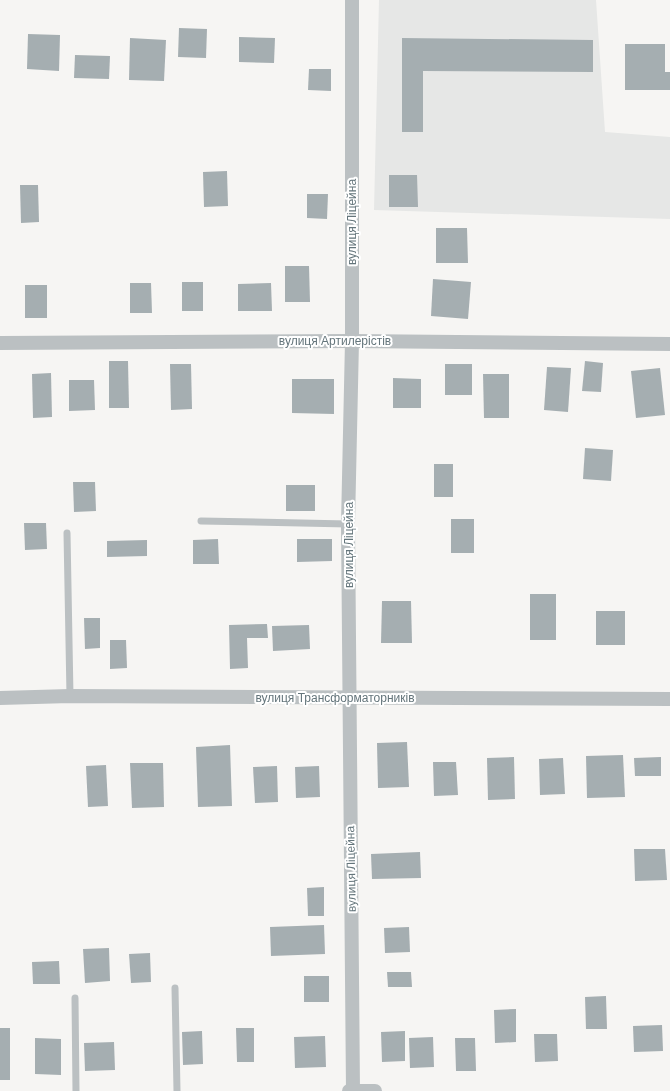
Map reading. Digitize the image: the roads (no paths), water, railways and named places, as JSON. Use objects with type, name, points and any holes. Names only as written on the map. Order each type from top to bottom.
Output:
[{"type":"street","name":"вулиця Ліцейна","points":[[352,0],[352,341],[348,524],[353,1091]]},
{"type":"street","name":"вулиця Артилерістів","points":[[0,343],[352,341],[670,344]]},
{"type":"street","name":"вулиця Трансформаторників","points":[[0,698],[70,696],[350,699],[670,699]]},
{"type":"street","points":[[349,1091],[375,1091]]},
{"type":"lane","points":[[201,521],[348,524]]},
{"type":"lane","points":[[67,533],[70,696]]},
{"type":"lane","points":[[175,988],[177,1091]]},
{"type":"lane","points":[[75,998],[76,1091]]}]
